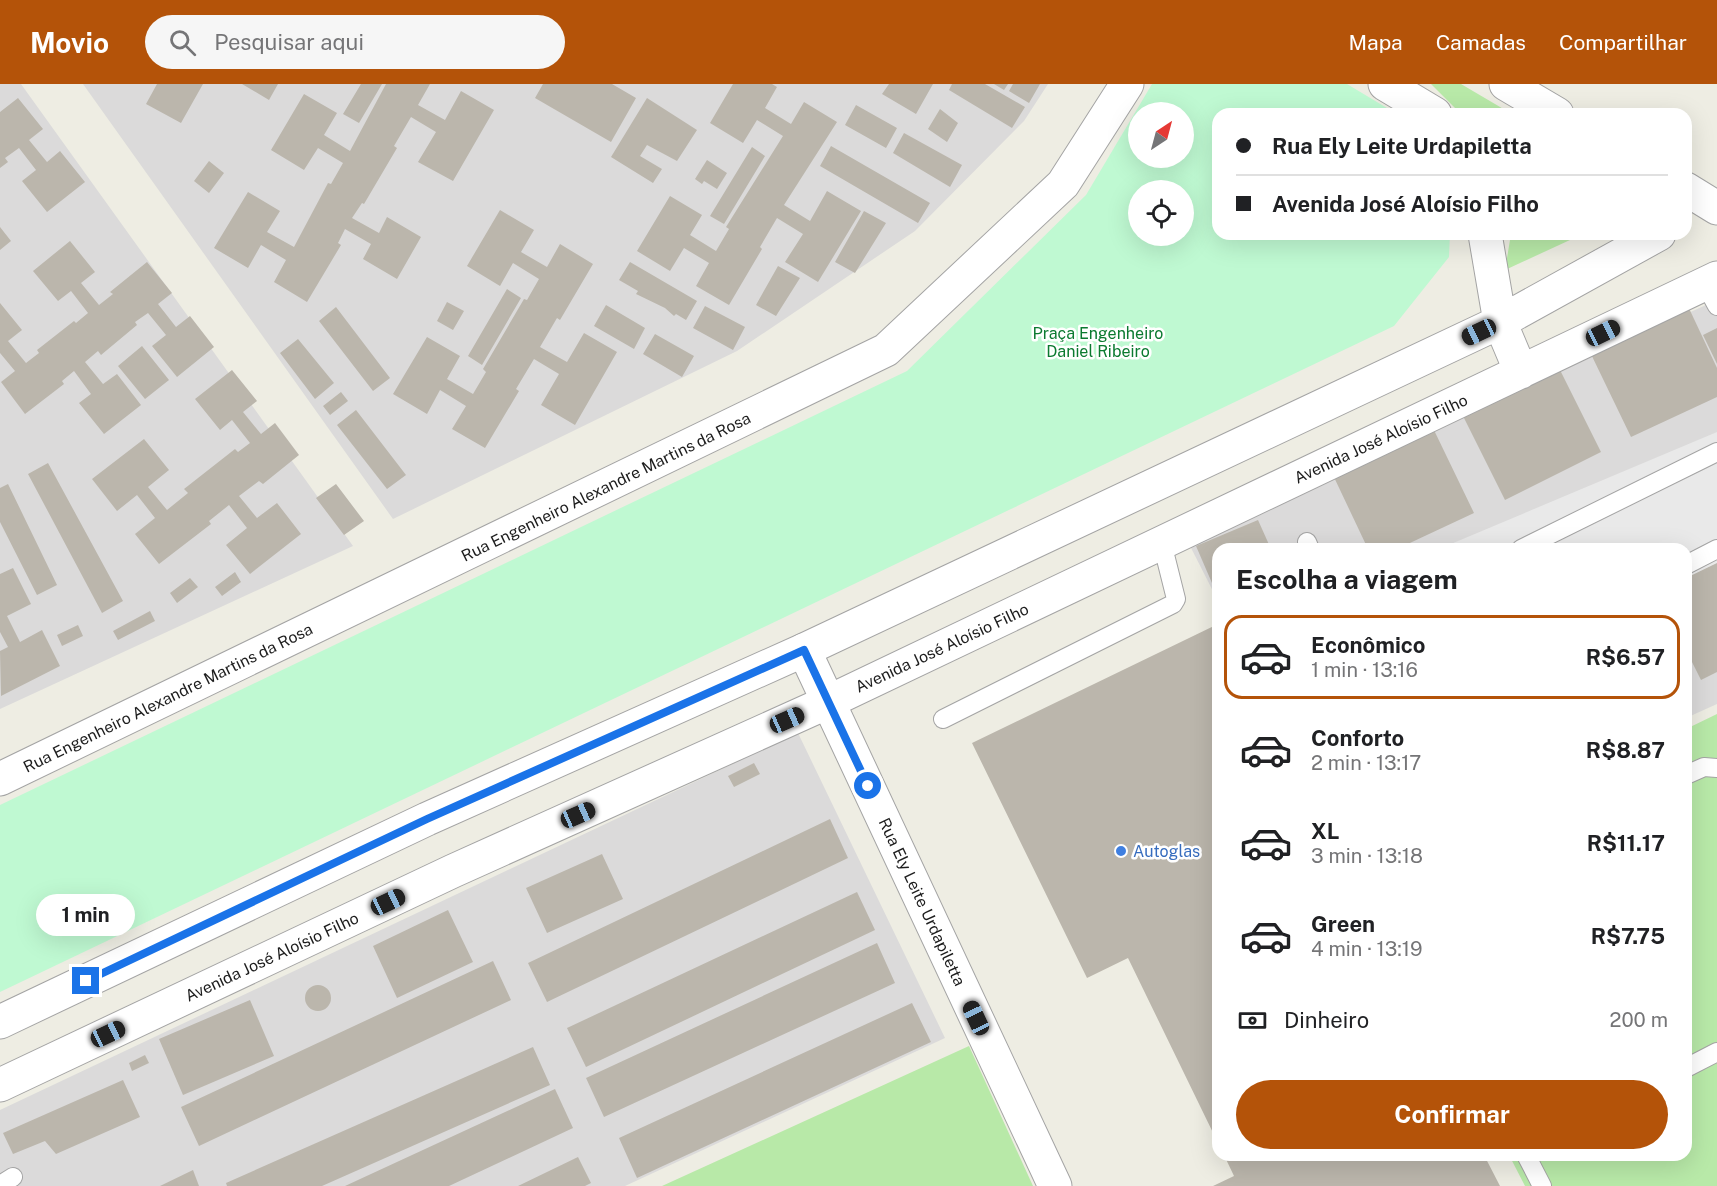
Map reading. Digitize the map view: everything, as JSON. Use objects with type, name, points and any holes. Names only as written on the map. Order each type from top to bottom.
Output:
[{"type":"street","name":"Rua Engenheiro Alexandre Martins da Rosa","points":[[0,779],[886,350],[1063,184],[1127,84]]},
{"type":"street","points":[[1384,84],[1425,108]]},
{"type":"street","points":[[1506,84],[1547,108]]},
{"type":"street","points":[[1486,240],[1500,322],[1521,372]]},
{"type":"street","points":[[0,1022],[427,819],[804,650],[1500,322],[1648,240]]},
{"type":"street","name":"Avenida José Aloísio Filho","points":[[0,1085],[453,871],[828,702],[1521,372],[1713,289]]},
{"type":"street","name":"Rua Ely Leite Urdapiletta","points":[[804,650],[1055,1186]]},
{"type":"lane","points":[[1533,543],[1717,452]]},
{"type":"lane","points":[[943,719],[1173,604],[1176,599],[1162,543]]},
{"type":"lane","points":[[1692,561],[1717,549]]},
{"type":"lane","points":[[1692,772],[1704,767],[1717,768]]},
{"type":"lane","points":[[1692,1065],[1717,1052]]},
{"type":"lane","points":[[1529,1161],[1542,1186]]},
{"type":"shaded area","points":[[0,84],[21,84],[353,546],[0,709]]},
{"type":"shaded area","points":[[83,84],[1048,84],[1024,121],[915,231],[737,351],[393,519]]},
{"type":"shaded area","points":[[1717,300],[1717,704],[1692,715],[1692,543],[1212,543],[1212,589],[1187,540]]},
{"type":"shaded area","points":[[1717,432],[1717,566],[1692,578],[1692,543],[1453,543]]},
{"type":"shaded area","points":[[798,733],[945,1038],[625,1186],[0,1186],[0,1110]]},
{"type":"green space","name":"Praça Engenheiro Daniel Ribeiro","points":[[1152,84],[1347,84],[1387,108],[1212,108],[1212,240],[1450,240],[1449,257],[1394,326],[0,992],[0,805],[907,371],[1086,195],[1128,124],[1128,168],[1194,168],[1194,102],[1141,102]]},
{"type":"green space","points":[[1431,84],[1461,84],[1502,108],[1455,108]]},
{"type":"green space","points":[[1510,240],[1570,240],[1505,270]]},
{"type":"green space","points":[[1717,714],[1717,1186],[1525,1186],[1512,1161],[1692,1161],[1692,726]]},
{"type":"green space","points":[[969,1046],[1033,1186],[662,1186]]},
{"type":"building","points":[[157,84],[203,84],[181,123],[146,104]]},
{"type":"building","points":[[242,84],[278,84],[269,100]]},
{"type":"building","points":[[361,84],[382,84],[359,123],[343,114]]},
{"type":"building","points":[[386,84],[430,84],[418,105],[445,120],[461,91],[494,110],[453,181],[418,162],[436,132],[411,117],[394,146],[397,148],[364,204],[362,203],[352,218],[379,233],[387,217],[421,237],[397,279],[363,259],[371,244],[345,229],[338,243],[341,245],[307,302],[274,282],[286,260],[261,245],[248,268],[214,248],[248,192],[280,211],[267,232],[294,247],[328,183],[331,184],[343,163],[318,148],[304,170],[271,150],[304,94],[337,113],[324,135],[350,151]]},
{"type":"building","points":[[543,84],[612,84],[636,98],[611,142],[535,98]]},
{"type":"building","points":[[733,84],[772,84],[777,87],[765,108],[791,124],[804,102],[837,122],[784,205],[810,221],[827,191],[861,211],[818,282],[785,262],[803,234],[777,218],[760,247],[762,249],[729,305],[696,286],[709,263],[684,248],[670,271],[637,251],[670,196],[702,215],[690,235],[716,251],[729,229],[726,227],[783,136],[757,120],[743,143],[710,123]]},
{"type":"building","points":[[889,84],[933,84],[916,114],[882,94]]},
{"type":"building","points":[[952,84],[985,84],[1025,107],[1012,128],[949,90]]},
{"type":"building","points":[[994,84],[1008,84],[1004,90]]},
{"type":"building","points":[[1013,84],[1040,84],[1029,103],[1009,91]]},
{"type":"building","points":[[18,98],[43,129],[29,140],[47,162],[60,151],[85,182],[47,212],[22,181],[36,170],[19,148],[5,158],[8,162],[0,168],[0,112]]},
{"type":"building","points":[[647,98],[697,130],[677,161],[647,145],[640,156],[662,169],[653,183],[611,157]]},
{"type":"building","points":[[856,105],[897,128],[886,148],[845,125]]},
{"type":"building","points":[[940,109],[958,123],[947,142],[928,129]]},
{"type":"building","points":[[904,133],[962,165],[950,187],[893,153]]},
{"type":"building","points":[[831,146],[930,203],[918,223],[820,166]]},
{"type":"building","points":[[752,147],[765,156],[724,224],[710,216]]},
{"type":"building","points":[[707,160],[727,173],[717,189],[704,181],[702,184],[695,179]]},
{"type":"building","points":[[209,161],[224,173],[209,193],[194,181]]},
{"type":"building","points":[[500,210],[534,230],[521,252],[547,267],[560,244],[593,264],[560,320],[557,318],[540,347],[567,362],[584,333],[617,352],[575,425],[541,405],[559,374],[534,359],[516,389],[519,391],[485,448],[452,429],[466,406],[440,390],[427,414],[393,394],[427,337],[460,356],[447,379],[473,394],[486,372],[483,369],[524,299],[527,300],[539,279],[513,263],[500,286],[467,266]]},
{"type":"building","points":[[864,211],[886,223],[855,273],[835,262]]},
{"type":"building","points":[[0,227],[11,241],[0,250]]},
{"type":"building","points":[[70,241],[95,272],[81,283],[99,305],[113,294],[110,292],[147,262],[172,293],[158,304],[176,327],[190,316],[214,347],[177,377],[152,346],[166,335],[148,313],[135,322],[137,325],[101,355],[98,351],[85,362],[103,384],[117,374],[141,405],[104,434],[79,403],[91,394],[74,371],[62,381],[64,384],[25,414],[1,382],[15,371],[0,353],[0,303],[22,330],[8,341],[26,363],[39,353],[37,350],[88,313],[71,291],[58,301],[33,271]]},
{"type":"building","points":[[630,262],[697,301],[686,320],[676,314],[674,316],[665,308],[636,294],[638,291],[619,280]]},
{"type":"building","points":[[778,266],[800,278],[776,316],[756,305]]},
{"type":"building","points":[[507,289],[521,298],[482,365],[468,356]]},
{"type":"building","points":[[447,302],[464,311],[453,330],[437,321]]},
{"type":"building","points":[[1687,304],[1717,368],[1717,397],[1631,437],[1589,350]]},
{"type":"building","points":[[606,305],[645,328],[634,349],[594,326]]},
{"type":"building","points":[[705,306],[745,327],[733,350],[693,328]]},
{"type":"building","points":[[336,307],[390,378],[373,391],[319,321]]},
{"type":"building","points":[[1717,328],[1717,364],[1703,335]]},
{"type":"building","points":[[655,334],[694,356],[682,377],[643,354]]},
{"type":"building","points":[[298,339],[334,383],[315,399],[280,353]]},
{"type":"building","points":[[142,346],[169,380],[145,399],[118,366]]},
{"type":"building","points":[[1557,364],[1601,452],[1505,500],[1461,412]]},
{"type":"building","points":[[232,370],[257,401],[243,412],[261,434],[275,423],[299,455],[263,484],[259,481],[239,496],[257,518],[277,503],[301,534],[250,574],[226,545],[247,528],[229,505],[209,521],[211,524],[159,564],[135,534],[155,518],[137,495],[117,511],[92,479],[144,439],[169,470],[148,487],[167,510],[188,493],[184,489],[235,449],[238,452],[250,443],[232,420],[220,430],[195,399]]},
{"type":"building","points":[[341,392],[348,401],[330,415],[323,406]]},
{"type":"building","points":[[356,410],[406,475],[387,489],[337,425]]},
{"type":"building","points":[[1432,426],[1474,513],[1410,543],[1365,543],[1332,473]]},
{"type":"building","points":[[48,463],[123,601],[102,613],[28,474]]},
{"type":"building","points":[[8,484],[57,585],[37,595],[0,522],[0,488]]},
{"type":"building","points":[[336,484],[364,521],[344,535],[316,498]]},
{"type":"building","points":[[1258,520],[1268,543],[1212,543],[1212,583],[1196,546]]},
{"type":"building","points":[[1717,563],[1717,672],[1701,680],[1692,662],[1692,575]]},
{"type":"building","points":[[13,568],[31,604],[7,616],[20,642],[42,630],[60,666],[1,696],[0,651],[8,647],[0,632],[0,574]]},
{"type":"building","points":[[235,572],[241,582],[222,596],[215,587]]},
{"type":"building","points":[[190,578],[198,587],[177,603],[170,593]]},
{"type":"building","points":[[150,611],[155,621],[118,640],[113,631]]},
{"type":"building","points":[[78,625],[83,636],[62,646],[57,635]]},
{"type":"building","name":"Autoglas","points":[[1212,627],[1212,1131],[1128,958],[1087,978],[972,743]]},
{"type":"building","points":[[754,763],[760,774],[734,787],[728,776]]},
{"type":"building","points":[[830,819],[848,858],[547,1002],[528,963]]},
{"type":"building","points":[[602,854],[623,899],[547,933],[526,888]]},
{"type":"building","points":[[857,892],[875,930],[586,1067],[567,1028]]},
{"type":"building","points":[[448,910],[473,962],[397,998],[373,946]]},
{"type":"building","points":[[877,943],[895,983],[604,1117],[586,1078]]},
{"type":"building","points":[[493,961],[511,1000],[199,1146],[181,1107]]},
{"type":"building","points":[[318,985],[327,989],[331,998],[327,1007],[318,1011],[309,1007],[305,998],[309,989]]},
{"type":"building","points":[[250,1000],[274,1056],[183,1095],[159,1039]]},
{"type":"building","points":[[912,1003],[931,1042],[637,1178],[619,1138]]},
{"type":"building","points":[[533,1047],[550,1085],[322,1186],[227,1186],[226,1183]]},
{"type":"building","points":[[145,1055],[149,1063],[132,1071],[129,1063]]},
{"type":"building","points":[[123,1080],[140,1117],[56,1154],[45,1141],[13,1154],[3,1133]]},
{"type":"building","points":[[555,1089],[573,1128],[449,1186],[345,1186]]},
{"type":"building","points":[[578,1157],[591,1183],[585,1186],[518,1186]]},
{"type":"building","points":[[1227,1161],[1487,1161],[1500,1186],[1213,1186],[1234,1176]]},
{"type":"building","points":[[193,1170],[199,1186],[160,1186]]},
{"type":"place","name":"Autoglas","points":[[1121,851]]},
{"type":"route","points":[[86,981],[427,819],[804,650],[868,786]]}]
